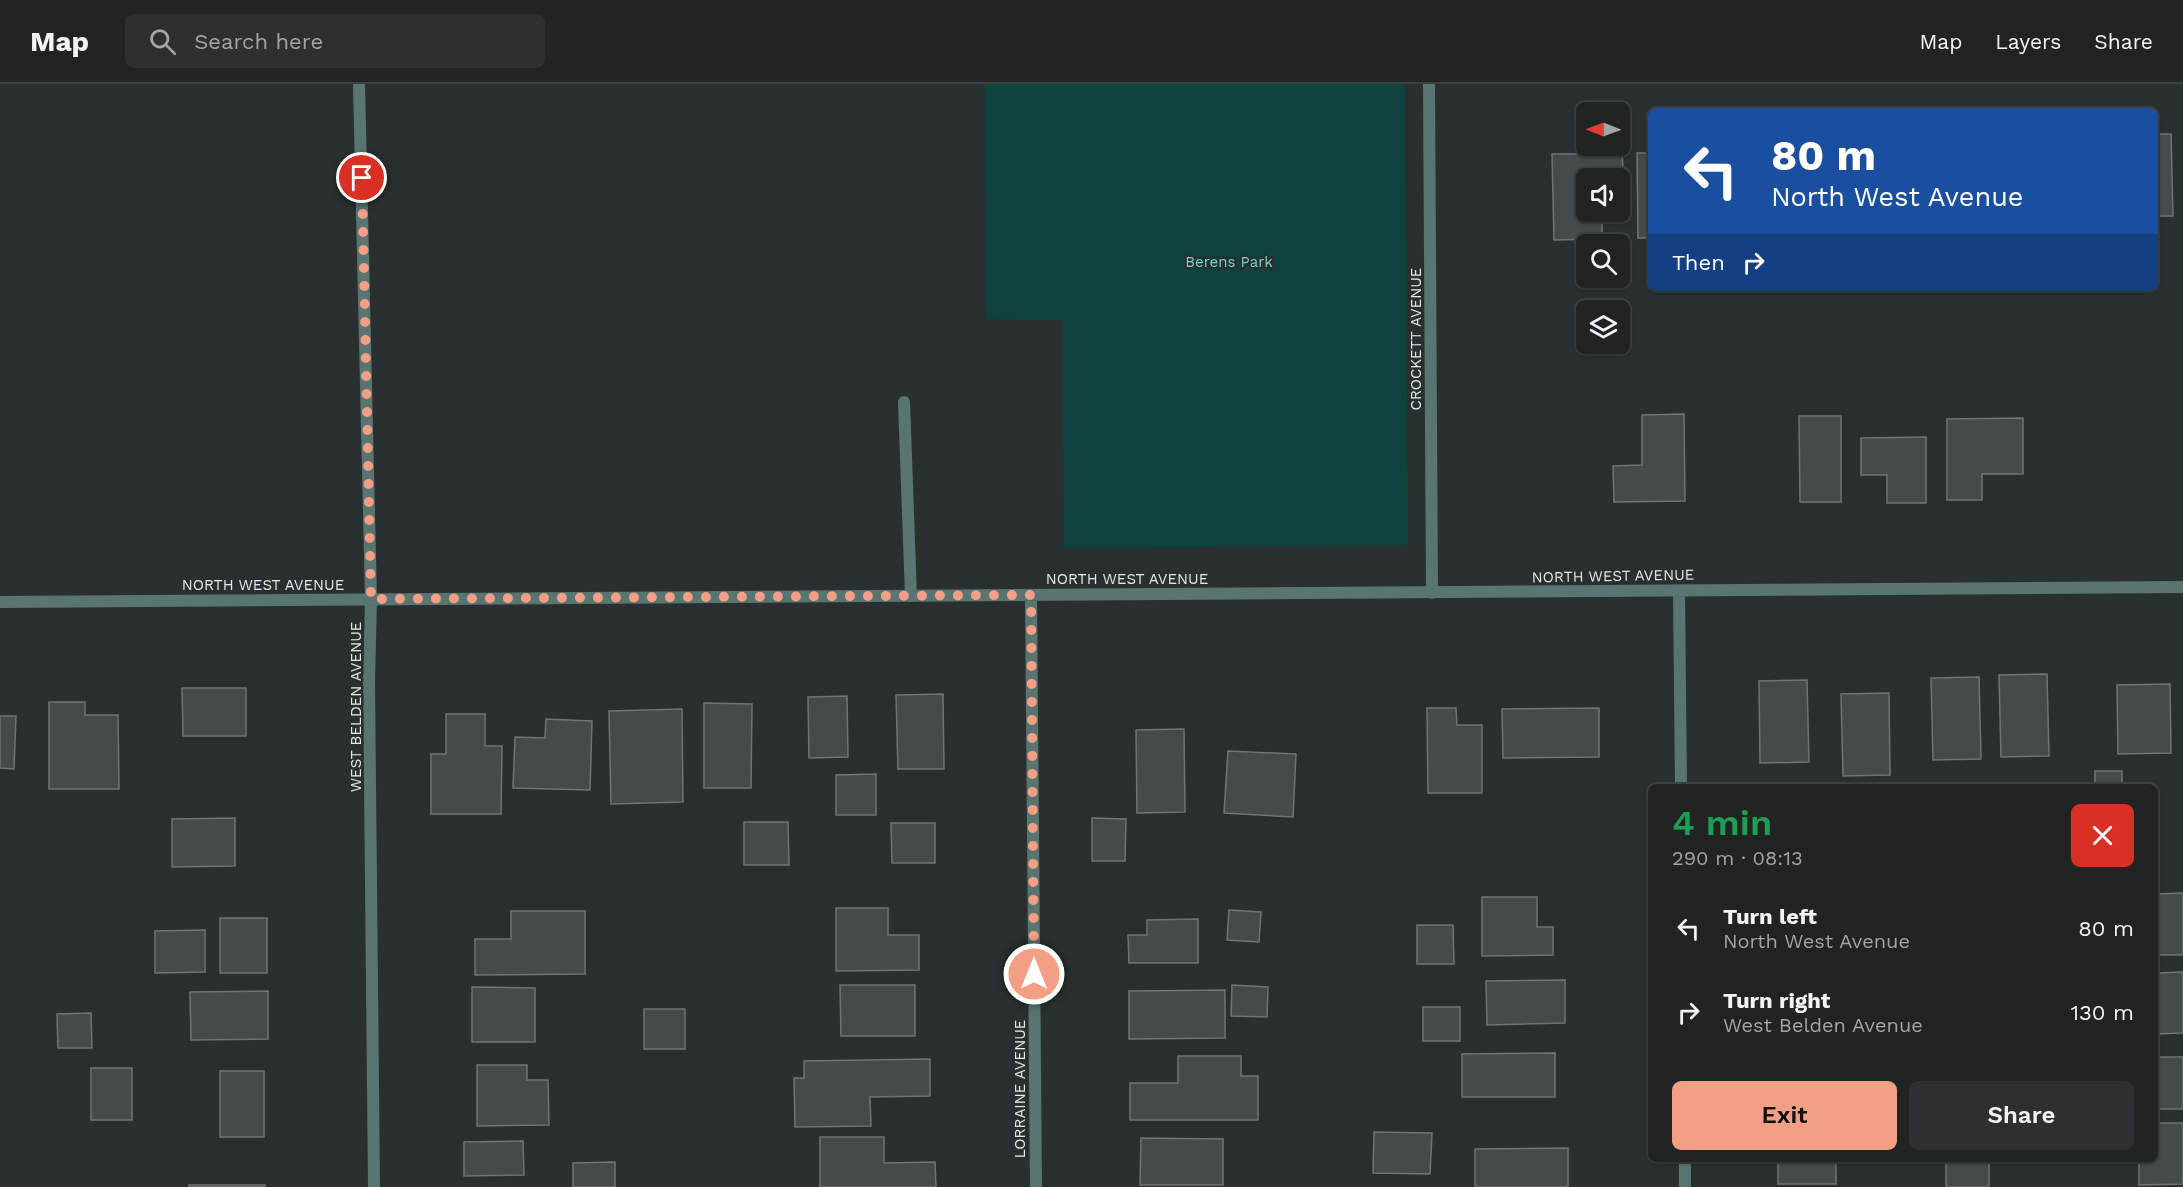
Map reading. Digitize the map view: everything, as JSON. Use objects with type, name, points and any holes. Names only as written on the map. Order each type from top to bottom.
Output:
[{"type":"street","name":"WEST BELDEN AVENUE","points":[[360,84],[371,599],[369,694],[374,1187]]},
{"type":"street","name":"CROCKETT AVENUE","points":[[1429,84],[1432,593]]},
{"type":"street","points":[[904,402],[911,596]]},
{"type":"street","name":"NORTH WEST AVENUE","points":[[0,602],[2183,587]]},
{"type":"street","points":[[1679,591],[1681,784]]},
{"type":"street","name":"LORRAINE AVENUE","points":[[1031,595],[1036,1187]]},
{"type":"street","points":[[1685,1162],[1685,1187]]},
{"type":"green space","name":"Berens Park","points":[[985,84],[1405,84],[1408,545],[1064,548],[1062,320],[986,319]]},
{"type":"building","points":[[2158,134],[2171,134],[2173,216],[2158,216]]},
{"type":"building","points":[[1637,153],[1648,153],[1648,238],[1638,238]]},
{"type":"building","points":[[1552,154],[1622,156],[1623,168],[1576,168],[1576,222],[1602,222],[1602,234],[1576,234],[1576,240],[1554,240]]},
{"type":"building","points":[[1684,414],[1685,501],[1614,502],[1613,466],[1642,465],[1642,415]]},
{"type":"building","points":[[1799,416],[1841,416],[1841,502],[1800,502]]},
{"type":"building","points":[[2023,418],[2023,474],[1982,474],[1982,500],[1947,500],[1947,419]]},
{"type":"building","points":[[1926,437],[1926,503],[1887,503],[1887,475],[1861,475],[1861,438]]},
{"type":"building","points":[[2047,674],[2049,756],[2001,757],[1999,675]]},
{"type":"building","points":[[1979,677],[1981,759],[1933,760],[1931,678]]},
{"type":"building","points":[[1807,680],[1809,762],[1760,763],[1759,681]]},
{"type":"building","points":[[2170,684],[2171,753],[2118,754],[2117,685]]},
{"type":"building","points":[[182,688],[246,688],[246,736],[183,736]]},
{"type":"building","points":[[1889,693],[1890,775],[1843,776],[1841,694]]},
{"type":"building","points":[[943,694],[944,769],[898,769],[896,695]]},
{"type":"building","points":[[847,696],[848,757],[809,758],[808,697]]},
{"type":"building","points":[[49,702],[85,702],[85,715],[118,715],[119,789],[49,789]]},
{"type":"building","points":[[704,703],[752,704],[751,788],[704,788]]},
{"type":"building","points":[[1427,708],[1456,708],[1457,725],[1482,725],[1482,793],[1428,793]]},
{"type":"building","points":[[1599,708],[1599,757],[1503,758],[1502,709]]},
{"type":"building","points":[[682,709],[683,802],[611,804],[609,711]]},
{"type":"building","points":[[446,714],[485,714],[485,746],[502,746],[501,814],[431,814],[431,754],[446,754]]},
{"type":"building","points":[[0,716],[16,716],[14,769],[0,768]]},
{"type":"building","points":[[546,719],[592,721],[590,790],[513,788],[515,737],[545,738]]},
{"type":"building","points":[[1184,729],[1185,812],[1137,813],[1136,730]]},
{"type":"building","points":[[1228,751],[1296,754],[1293,817],[1224,813]]},
{"type":"building","points":[[2095,771],[2122,771],[2122,784],[2095,784]]},
{"type":"building","points":[[876,774],[876,815],[836,815],[836,775]]},
{"type":"building","points":[[235,818],[235,866],[172,867],[172,819]]},
{"type":"building","points":[[1092,818],[1126,819],[1125,861],[1092,861]]},
{"type":"building","points":[[744,822],[788,822],[789,865],[744,865]]},
{"type":"building","points":[[891,823],[935,823],[935,863],[892,863]]},
{"type":"building","points":[[2183,893],[2183,955],[2158,955],[2158,894]]},
{"type":"building","points":[[1482,897],[1537,897],[1537,927],[1553,927],[1553,955],[1482,956]]},
{"type":"building","points":[[836,908],[888,908],[888,935],[919,935],[919,970],[836,971]]},
{"type":"building","points":[[1229,910],[1261,912],[1259,942],[1227,940]]},
{"type":"building","points":[[511,911],[585,911],[585,974],[475,975],[475,939],[511,939]]},
{"type":"building","points":[[220,918],[267,918],[267,973],[220,973]]},
{"type":"building","points":[[1198,919],[1198,963],[1129,963],[1128,935],[1147,935],[1147,920]]},
{"type":"building","points":[[1417,925],[1453,925],[1454,964],[1417,964]]},
{"type":"building","points":[[205,930],[205,972],[155,973],[155,931]]},
{"type":"building","points":[[2183,972],[2183,1033],[2158,1034],[2158,973]]},
{"type":"building","points":[[1565,980],[1565,1023],[1487,1025],[1486,981]]},
{"type":"building","points":[[840,985],[915,985],[915,1036],[841,1036]]},
{"type":"building","points":[[1232,985],[1268,987],[1267,1017],[1231,1016]]},
{"type":"building","points":[[472,987],[535,988],[535,1042],[472,1042]]},
{"type":"building","points":[[1225,990],[1225,1038],[1129,1039],[1129,991]]},
{"type":"building","points":[[268,991],[268,1039],[191,1040],[190,992]]},
{"type":"building","points":[[1423,1007],[1460,1007],[1460,1041],[1423,1041]]},
{"type":"building","points":[[644,1009],[685,1009],[685,1049],[644,1049]]},
{"type":"building","points":[[91,1013],[92,1048],[58,1048],[57,1014]]},
{"type":"building","points":[[1555,1053],[1555,1097],[1462,1097],[1462,1054]]},
{"type":"building","points":[[1178,1056],[1241,1056],[1241,1076],[1258,1076],[1258,1120],[1130,1120],[1130,1083],[1178,1083]]},
{"type":"building","points":[[2158,1057],[2183,1057],[2183,1109],[2158,1109]]},
{"type":"building","points":[[930,1059],[930,1096],[870,1097],[871,1126],[795,1127],[794,1078],[804,1078],[804,1061]]},
{"type":"building","points":[[477,1065],[527,1065],[527,1080],[548,1080],[549,1125],[477,1126]]},
{"type":"building","points":[[91,1068],[132,1068],[132,1120],[91,1120]]},
{"type":"building","points":[[220,1071],[264,1071],[264,1137],[220,1137]]},
{"type":"building","points":[[2158,1123],[2183,1123],[2183,1184],[2139,1185],[2139,1162],[2158,1162]]},
{"type":"building","points":[[1374,1132],[1432,1133],[1430,1174],[1373,1173]]},
{"type":"building","points":[[820,1137],[884,1137],[884,1163],[935,1162],[936,1187],[820,1187]]},
{"type":"building","points":[[1141,1138],[1223,1139],[1223,1185],[1140,1185]]},
{"type":"building","points":[[523,1141],[524,1175],[464,1176],[464,1142]]},
{"type":"building","points":[[1568,1148],[1568,1187],[1475,1187],[1475,1149]]},
{"type":"building","points":[[615,1162],[615,1187],[573,1187],[573,1163]]},
{"type":"building","points":[[1778,1162],[1836,1162],[1836,1184],[1778,1184]]},
{"type":"building","points":[[1946,1162],[1989,1162],[1989,1187],[1946,1187]]},
{"type":"building","points":[[189,1185],[265,1185],[265,1187],[189,1187]]},
{"type":"route","points":[[362,178],[371,599],[1031,595],[1034,974]]}]
